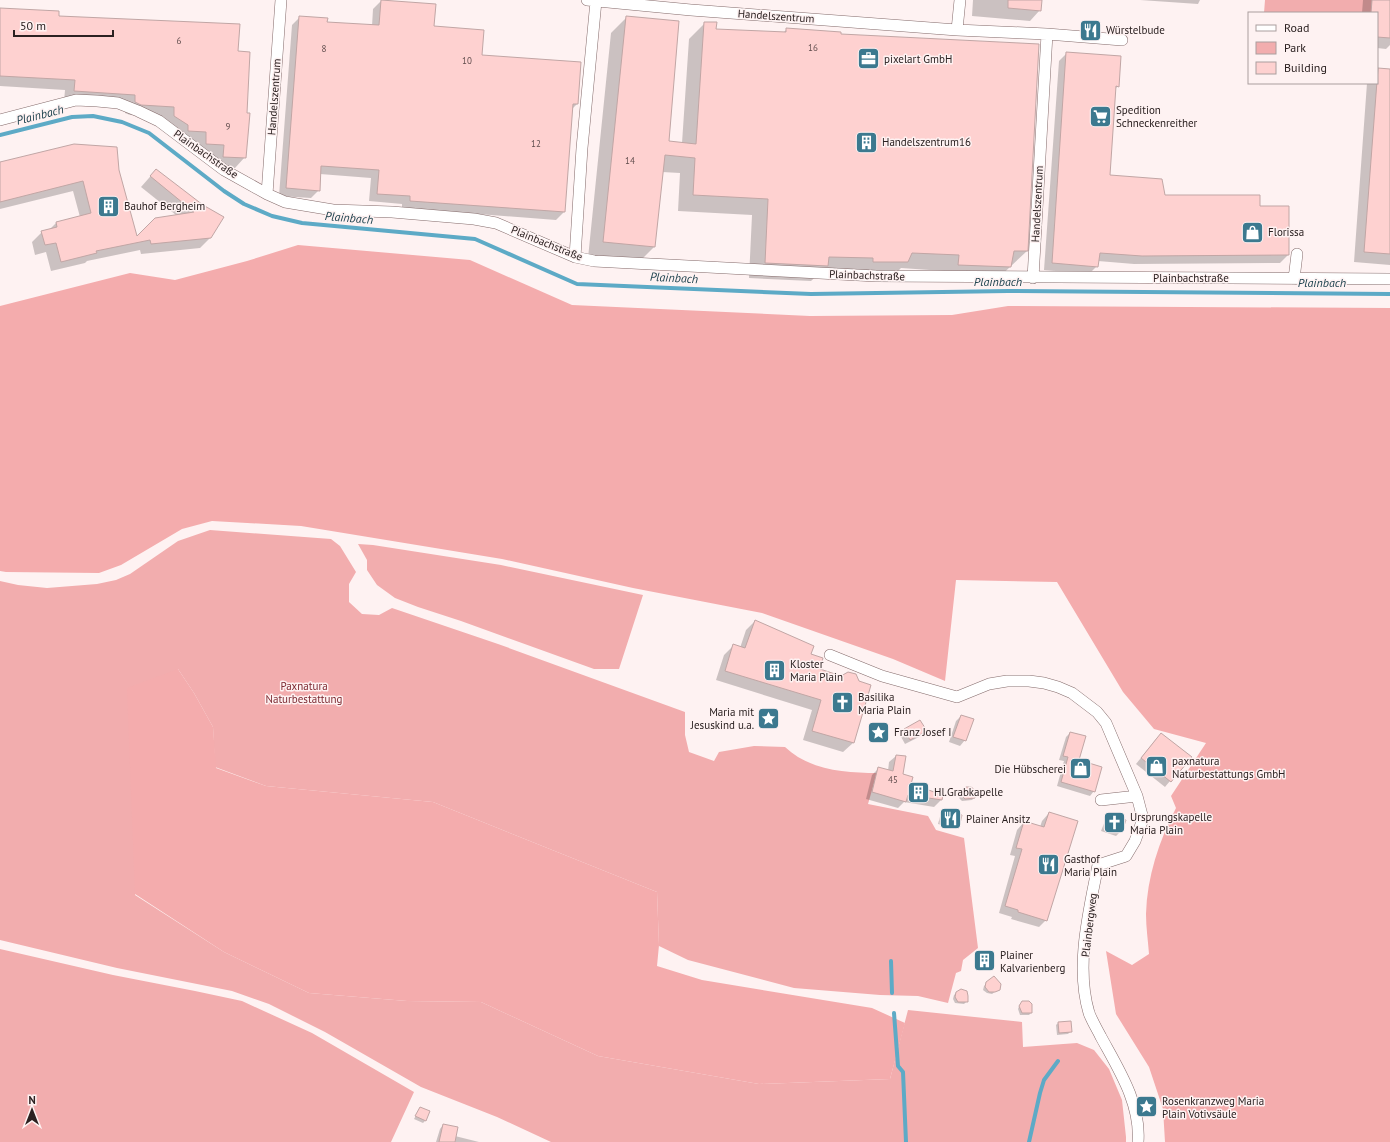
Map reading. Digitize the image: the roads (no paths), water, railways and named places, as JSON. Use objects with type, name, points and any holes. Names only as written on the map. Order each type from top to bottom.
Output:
[{"type":"street","name":"Handelszentrum","points":[[266,194],[280,0]]},
{"type":"street","points":[[957,30],[960,0]]},
{"type":"street","name":"Handelszentrum","points":[[575,257],[592,1],[957,30],[1047,34],[1122,40]]},
{"type":"street","name":"Handelszentrum","points":[[1033,278],[1047,34]]},
{"type":"street","name":"Plainbachstraße","points":[[0,120],[76,100],[118,104],[138,111],[158,121],[224,170],[266,194],[286,202],[333,210],[392,212],[474,219],[496,223],[575,257],[594,261],[876,276],[1390,279]]},
{"type":"street","points":[[1294,279],[1297,254]]},
{"type":"street","name":"Plainbergweg","points":[[830,655],[882,676],[957,697],[989,684],[1007,681],[1044,683],[1065,690],[1089,704],[1106,723],[1137,796],[1143,819],[1135,841],[1126,856],[1098,865],[1083,950],[1084,988],[1089,1013],[1123,1079],[1135,1106],[1139,1135],[1138,1142]]},
{"type":"street","points":[[1101,800],[1137,796]]},
{"type":"waterway","name":"Plainbach","points":[[0,135],[72,117],[93,116],[122,122],[149,133],[224,191],[244,204],[272,216],[302,223],[475,239],[577,284],[811,294],[1008,291],[1390,294]]},
{"type":"waterway","points":[[891,961],[892,993]]},
{"type":"waterway","points":[[894,1013],[898,1066],[903,1072],[906,1142]]},
{"type":"waterway","points":[[1029,1142],[1044,1080],[1058,1061]]},
{"type":"place","name":"Würstelbude","points":[[1090,30]]},
{"type":"place","name":"pixelart GmbH","points":[[868,59]]},
{"type":"place","name":"Spedition Schneckenreither","points":[[1101,116]]},
{"type":"place","name":"Handelszentrum16","points":[[867,142]]},
{"type":"place","name":"Bauhof Bergheim","points":[[109,206]]},
{"type":"place","name":"Florissa","points":[[1253,232]]},
{"type":"place","name":"Kloster Maria Plain","points":[[774,670]]},
{"type":"place","name":"Basilika Maria Plain","points":[[843,703]]},
{"type":"place","name":"Maria mit Jesuskind u.a.","points":[[769,718]]},
{"type":"place","name":"Franz Josef I","points":[[878,732]]},
{"type":"place","name":"paxnatura Naturbestattungs GmbH","points":[[1156,767]]},
{"type":"place","name":"Die Hübscherei","points":[[1081,769]]},
{"type":"place","name":"Hl.Grabkapelle","points":[[919,792]]},
{"type":"place","name":"Plainer Ansitz","points":[[951,819]]},
{"type":"place","name":"Ursprungskapelle Maria Plain","points":[[1115,823]]},
{"type":"place","name":"Gasthof Maria Plain","points":[[1049,865]]},
{"type":"place","name":"Plainer Kalvarienberg","points":[[984,961]]},
{"type":"place","name":"Rosenkranzweg Maria Plain Votivsäule","points":[[1146,1107]]},
{"type":"park label","name":"Paxnatura Naturbestattung","points":[[304,692]]}]
